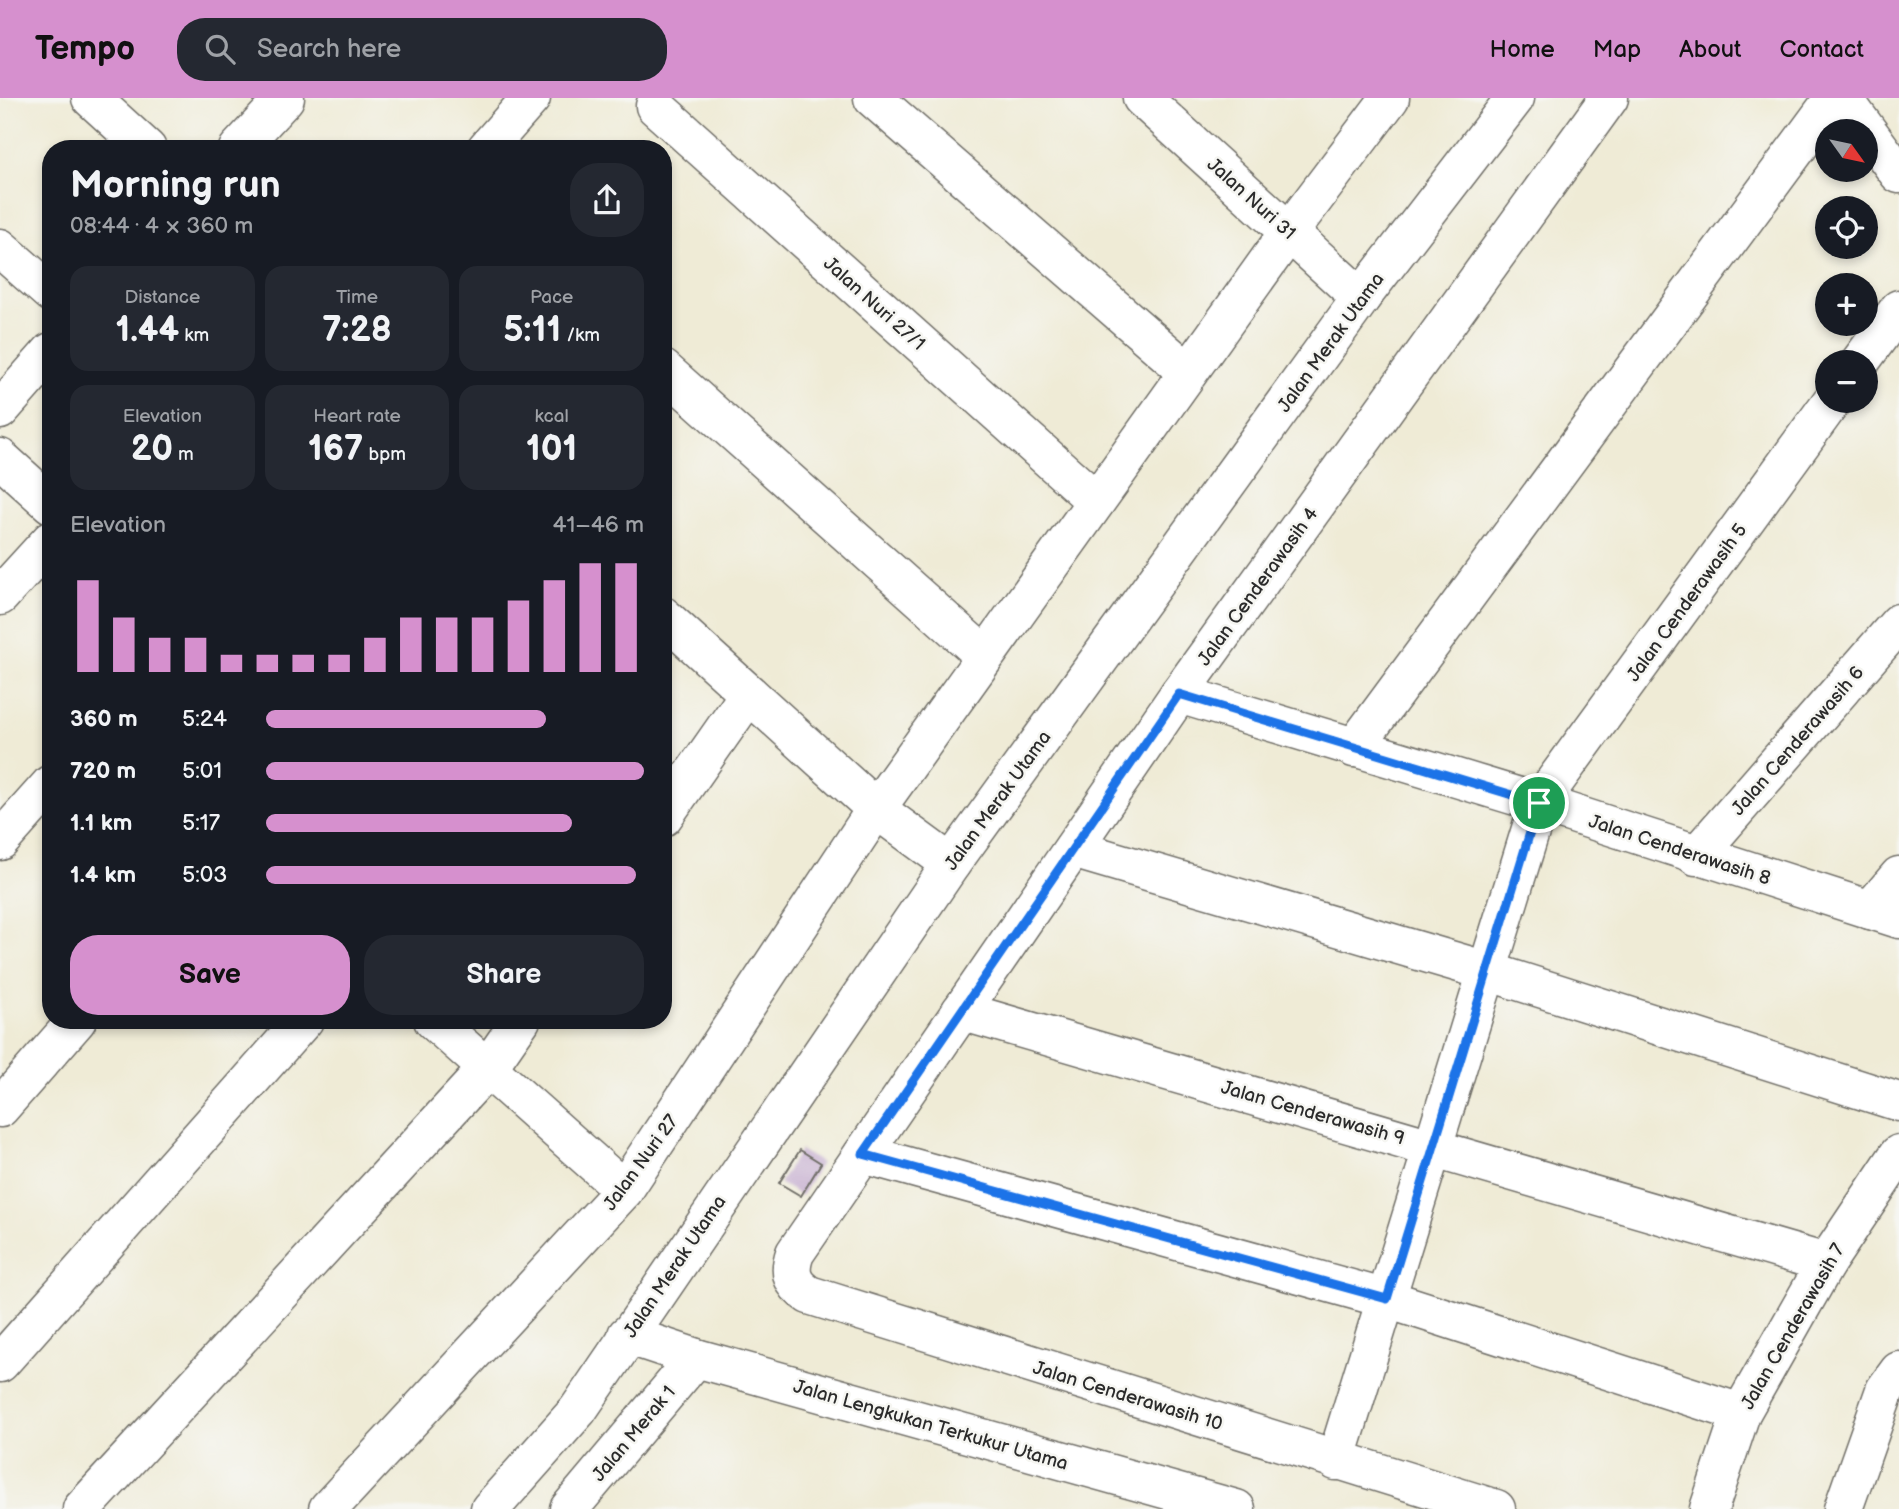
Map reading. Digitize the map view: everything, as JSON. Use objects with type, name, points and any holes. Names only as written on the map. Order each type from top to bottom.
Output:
[{"type":"street","points":[[91,98],[137,140]]},
{"type":"street","points":[[246,140],[285,98]]},
{"type":"street","points":[[494,140],[531,98]]},
{"type":"street","points":[[873,98],[1188,372]]},
{"type":"street","name":"Jalan Nuri 31","points":[[1142,98],[1361,298]]},
{"type":"street","name":"Jalan Nuri 27","points":[[328,1509],[624,1190],[876,809],[1289,232],[1391,98]]},
{"type":"street","name":"Jalan Merak Utama","points":[[490,1509],[578,1410],[951,864],[1361,298],[1515,98]]},
{"type":"street","name":"Jalan Cenderawasih 4","points":[[795,1253],[1179,694],[1609,98]]},
{"type":"street","points":[[1354,748],[1834,98]]},
{"type":"street","points":[[1843,98],[1899,174]]},
{"type":"street","name":"Jalan Nuri 27/1","points":[[655,106],[1096,501]]},
{"type":"street","points":[[0,248],[42,285]]},
{"type":"street","points":[[1869,350],[1899,309]]},
{"type":"street","points":[[0,410],[42,362]]},
{"type":"street","points":[[672,377],[985,656]]},
{"type":"street","name":"Jalan Cenderawasih 5","points":[[1336,1461],[1539,803],[1823,413]]},
{"type":"street","points":[[0,458],[42,496]]},
{"type":"street","points":[[0,596],[42,550]]},
{"type":"street","points":[[672,624],[876,809],[951,864]]},
{"type":"street","name":"Jalan Cenderawasih 6","points":[[1696,856],[1899,624]]},
{"type":"street","points":[[672,804],[749,694]]},
{"type":"street","name":"Jalan Cenderawasih 8","points":[[1179,694],[1539,803],[1884,915]]},
{"type":"street","points":[[0,841],[42,794]]},
{"type":"street","points":[[1073,849],[1488,971],[1899,1102]]},
{"type":"street","points":[[1884,915],[1899,876]]},
{"type":"street","name":"Jalan Cenderawasih 9","points":[[961,1011],[1826,1263]]},
{"type":"street","points":[[0,1108],[69,1029]]},
{"type":"street","points":[[0,1363],[296,1029]]},
{"type":"street","points":[[443,1029],[624,1190]]},
{"type":"street","points":[[82,1509],[487,1069],[515,1029]]},
{"type":"street","points":[[863,1154],[1387,1299],[1741,1413]]},
{"type":"street","name":"Jalan Cenderawasih 7","points":[[1709,1509],[1741,1413],[1826,1263],[1899,1154]]},
{"type":"street","name":"Jalan Cenderawasih 10","points":[[795,1253],[790,1265],[791,1278],[809,1295],[1496,1509]]},
{"type":"street","name":"Jalan Lengkukan Terkukur Utama","points":[[627,1335],[696,1358],[1236,1509]]},
{"type":"street","name":"Jalan Merak 1","points":[[569,1509],[696,1358]]},
{"type":"street","points":[[1843,1509],[1885,1390],[1899,1371]]},
{"type":"building","points":[[800,1150],[821,1163],[801,1196],[779,1183]]},
{"type":"route","points":[[1179,694],[1539,803],[1387,1299],[863,1154],[1179,694]]}]
